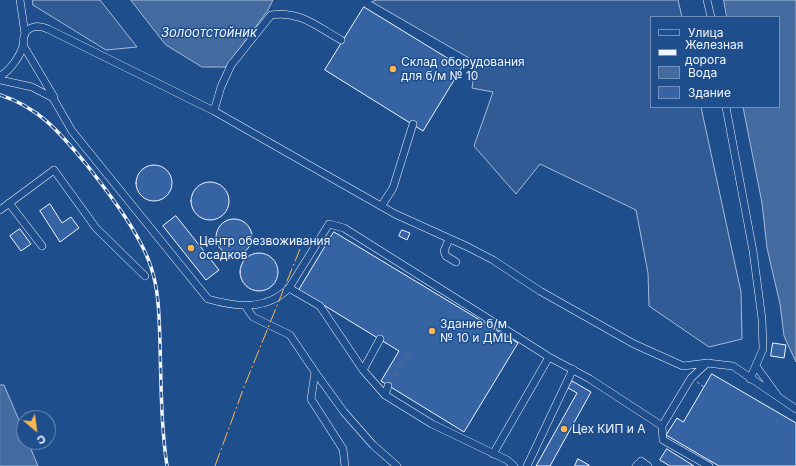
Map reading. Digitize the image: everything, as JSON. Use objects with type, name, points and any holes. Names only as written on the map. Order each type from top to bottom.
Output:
[{"type":"lane","points":[[0,76],[6,72],[23,45],[25,34],[20,0]]},
{"type":"lane","points":[[708,0],[711,16]]},
{"type":"lane","points":[[214,111],[221,87],[231,65],[271,15],[285,13],[301,18],[341,40]]},
{"type":"lane","points":[[25,34],[34,27],[41,26],[48,29],[214,111],[382,205],[395,214],[493,260],[540,290],[634,344],[683,366],[706,363],[733,366],[796,409]]},
{"type":"lane","points":[[23,45],[72,131],[208,299],[228,304],[246,306],[266,303],[284,293],[289,288],[329,224],[344,228],[549,357],[573,369],[662,426]]},
{"type":"lane","points":[[0,80],[32,87],[50,96],[59,106]]},
{"type":"lane","points":[[726,108],[753,251],[762,319],[763,349],[750,379]]},
{"type":"lane","points":[[382,205],[393,188],[413,124]]},
{"type":"lane","points":[[0,210],[54,170],[96,228],[145,276]]},
{"type":"lane","points":[[9,203],[42,246]]},
{"type":"lane","points":[[449,239],[444,251],[446,256],[456,262]]},
{"type":"lane","points":[[289,288],[320,306],[363,370],[384,395],[432,424],[493,454],[504,463],[514,466]]},
{"type":"lane","points":[[246,306],[253,317],[290,335],[344,412],[373,445],[398,466]]},
{"type":"lane","points":[[363,370],[380,339]]},
{"type":"lane","points":[[493,454],[549,357]]},
{"type":"lane","points":[[706,363],[691,378],[662,426],[663,440],[709,466]]},
{"type":"lane","points":[[756,366],[781,400]]},
{"type":"lane","points":[[527,466],[573,369]]},
{"type":"lane","points":[[315,372],[311,399],[343,449],[345,466]]},
{"type":"lane","points":[[384,395],[388,386]]},
{"type":"lane","points":[[636,466],[641,461],[648,466]]},
{"type":"path","points":[[691,378],[704,387]]},
{"type":"shaded area","points":[[33,0],[100,0],[137,47],[106,50],[33,5]]},
{"type":"shaded area","points":[[377,0],[678,0],[682,16],[650,16],[650,108],[701,108],[741,292],[742,339],[709,347],[649,306],[648,273],[636,210],[540,164],[516,194],[474,146],[493,92],[472,88],[476,62],[372,2]]},
{"type":"water","name":"Золоотстойник","points":[[131,0],[273,0],[268,10],[226,67],[202,67],[166,45]]},
{"type":"water","points":[[724,0],[796,0],[796,362],[784,336],[780,304],[767,248],[762,203],[743,108],[780,108],[780,16],[727,16]]},
{"type":"water","points":[[0,385],[4,385],[16,413],[16,450],[31,450],[38,466],[0,466]]},
{"type":"building","name":"Склад оборудования для б/м № 10","points":[[364,7],[462,67],[423,131],[325,70]]},
{"type":"building","points":[[158,165],[167,170],[171,176],[171,190],[167,196],[158,201],[150,201],[141,196],[137,190],[136,179],[141,170],[147,166]]},
{"type":"building","points":[[206,182],[214,182],[226,191],[229,201],[226,211],[220,217],[214,220],[206,220],[194,211],[191,205],[191,197],[200,185]]},
{"type":"building","points":[[50,204],[62,223],[71,217],[79,228],[60,242],[40,211]]},
{"type":"building","name":"Центр обезвоживания осадков","points":[[176,216],[219,270],[206,280],[163,226]]},
{"type":"building","points":[[238,219],[247,224],[251,230],[251,244],[247,250],[238,255],[230,255],[221,250],[217,244],[216,233],[221,224],[227,220]]},
{"type":"building","points":[[20,229],[31,244],[21,251],[10,236]]},
{"type":"building","points":[[402,230],[410,233],[407,240],[399,236]]},
{"type":"building","name":"Здание б/м № 10 и ДМЦ","points":[[334,232],[518,343],[464,432],[381,381],[399,351],[299,290]]},
{"type":"building","points":[[259,253],[272,259],[278,272],[272,285],[259,291],[246,285],[240,272],[246,259]]},
{"type":"building","points":[[773,343],[786,345],[784,358],[771,356]]},
{"type":"building","points":[[712,374],[796,423],[796,466],[719,466],[666,435],[677,418],[683,422]]},
{"type":"building","name":"Цех КИП и А","points":[[572,381],[591,392],[550,466],[536,466],[577,393],[568,388]]},
{"type":"building","points":[[667,449],[694,466],[670,466],[660,460]]},
{"type":"building","points":[[578,459],[589,465],[589,466],[575,466]]},
{"type":"tunnel","points":[[388,386],[411,350]]},
{"type":"railway","points":[[0,95],[14,100],[38,114],[58,132],[86,164],[113,200],[139,240],[146,254],[154,276],[158,304],[162,420],[167,466]]},
{"type":"power","points":[[215,466],[244,387],[300,249]]},
{"type":"place","name":"Склад оборудования для б/м № 10","points":[[393,69]]},
{"type":"place","name":"Центр обезвоживания осадков","points":[[191,248]]},
{"type":"place","name":"Здание б/м № 10 и ДМЦ","points":[[432,331]]},
{"type":"place","name":"Цех КИП и А","points":[[564,429]]}]
